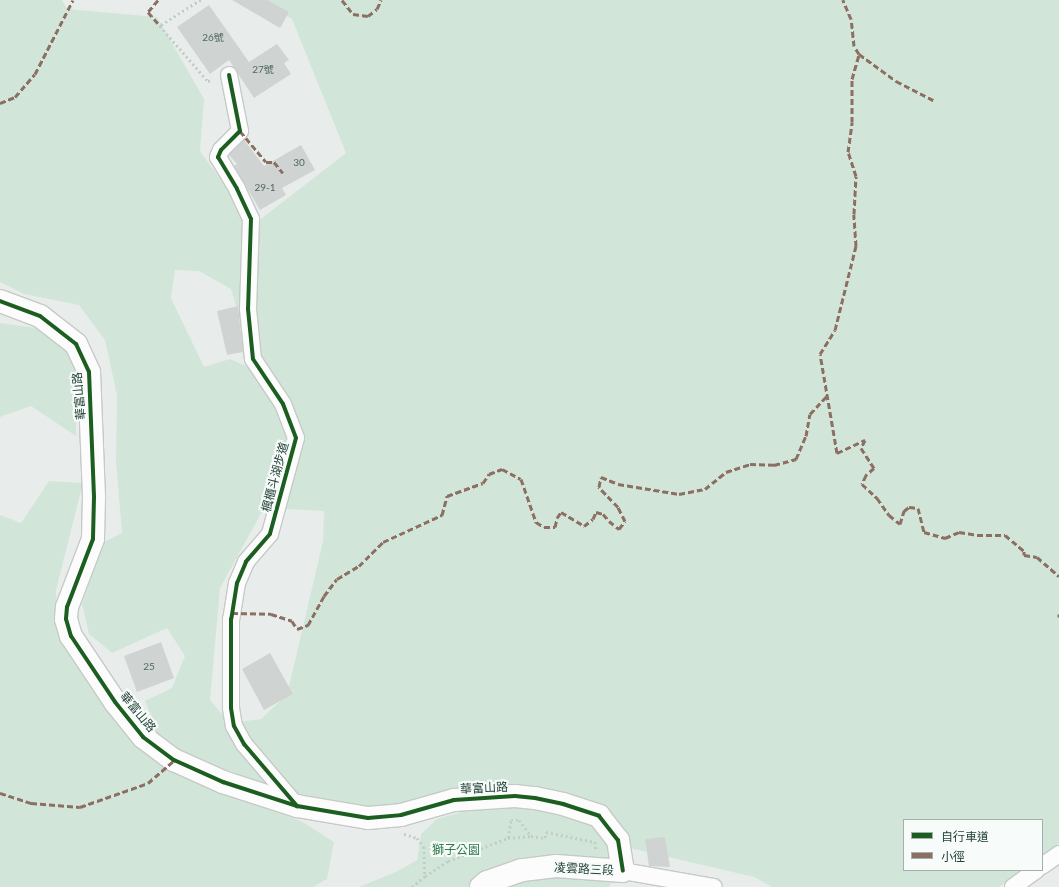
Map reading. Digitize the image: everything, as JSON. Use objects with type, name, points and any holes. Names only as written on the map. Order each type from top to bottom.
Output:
[{"type":"street","name":"楓櫃斗湖步道","points":[[229,76],[240,131],[221,150],[218,157],[237,189],[251,219],[248,309],[253,359],[283,404],[296,438],[270,534],[246,562],[237,583],[231,619],[231,708],[234,726],[244,744],[297,806]]},
{"type":"street","name":"華富山路","points":[[0,301],[40,316],[76,344],[89,372],[94,497],[93,539],[78,582],[67,607],[66,619],[71,636],[116,702],[143,737],[174,760],[223,782],[297,806],[368,818],[401,815],[454,800],[515,796],[535,798],[563,804],[599,816],[618,840],[623,871]]},
{"type":"street","points":[[1043,865],[1059,854]]},
{"type":"street","name":"凌雲路三段","points":[[481,887],[487,882],[522,870],[556,866],[623,871],[714,887]]},
{"type":"street","points":[[1013,887],[1035,871]]},
{"type":"path","points":[[201,0],[160,26],[208,81],[229,76]]},
{"type":"path","points":[[508,838],[511,820],[519,820],[531,836]]},
{"type":"path","points":[[412,887],[425,876],[448,861],[508,838],[531,836],[545,838],[546,832],[594,842],[598,868]]},
{"type":"path","points":[[402,833],[417,838],[424,847],[425,876]]},
{"type":"green space","name":"獅子公園","points":[[0,0],[62,0],[67,9],[157,17],[204,99],[200,151],[253,225],[346,153],[292,19],[260,0],[1059,0],[1059,844],[1043,855],[1043,819],[903,819],[903,871],[1022,871],[999,887],[772,887],[754,877],[630,848],[609,887],[359,887],[398,871],[417,860],[421,834],[437,819],[486,805],[496,798],[480,783],[417,802],[372,809],[282,790],[228,770],[215,790],[301,821],[334,842],[327,879],[313,887],[0,887],[0,515],[21,523],[49,481],[83,483],[56,590],[57,631],[131,731],[154,722],[145,701],[172,688],[185,656],[167,628],[112,653],[89,634],[82,604],[104,542],[122,533],[116,462],[117,395],[105,340],[79,305],[24,294],[0,282]],"holes":[[[175,270],[199,271],[231,289],[255,370],[230,359],[204,367],[171,298]],[[264,508],[324,511],[323,541],[287,695],[261,719],[229,723],[210,700],[220,588]]]},
{"type":"green space","points":[[0,323],[43,329],[64,347],[77,369],[76,436],[31,406],[0,417]]},
{"type":"building","points":[[232,0],[267,0],[289,12],[280,28]]},
{"type":"building","points":[[209,5],[249,62],[277,44],[289,60],[284,63],[291,74],[254,98],[229,60],[210,74],[177,27]]},
{"type":"building","points":[[244,140],[264,166],[301,145],[315,170],[282,188],[286,195],[260,210],[234,166],[237,164],[229,155]]},
{"type":"building","points":[[238,306],[243,352],[227,355],[217,311]]},
{"type":"building","points":[[161,642],[174,678],[137,692],[124,656]]},
{"type":"building","points":[[270,653],[293,694],[264,710],[242,669]]},
{"type":"building","points":[[665,837],[670,867],[649,866],[645,839]]},
{"type":"marked path","points":[[0,103],[15,97],[35,74],[73,0]]},
{"type":"marked path","points":[[158,0],[148,12],[160,26]]},
{"type":"marked path","points":[[342,0],[353,14],[368,16],[377,9],[381,0]]},
{"type":"marked path","points":[[837,453],[820,354],[835,330],[856,246],[854,214],[856,176],[848,152],[852,122],[852,79],[859,54],[854,46],[851,19],[843,0]]},
{"type":"marked path","points":[[859,54],[896,81],[935,101]]},
{"type":"marked path","points":[[240,131],[266,162],[274,162],[283,173]]},
{"type":"marked path","points":[[232,613],[271,614],[292,621],[297,629],[308,625],[324,596],[337,579],[359,566],[383,542],[442,515],[447,496],[483,483],[489,474],[502,469],[521,479],[536,522],[544,527],[555,527],[557,518],[561,512],[584,526],[593,519],[596,512],[603,514],[619,529],[625,521],[618,507],[599,487],[601,477],[618,484],[679,494],[705,489],[726,472],[750,464],[774,465],[796,459],[806,436],[810,414],[827,396]]},
{"type":"marked path","points":[[837,453],[865,440],[861,448],[874,468],[866,475],[862,484],[877,498],[889,515],[900,524],[904,511],[909,507],[918,508],[924,532],[945,538],[959,532],[977,535],[1005,535],[1024,551],[1024,555],[1037,557],[1059,576]]},
{"type":"marked path","points":[[0,793],[31,803],[80,807],[148,783],[174,760]]},
{"type":"cycle path","points":[[229,75],[240,131],[221,150],[218,157],[237,189],[251,219],[248,309],[253,359],[283,404],[296,438],[270,534],[246,562],[237,583],[231,619],[231,708],[234,726],[244,744],[297,806]]},
{"type":"cycle path","points":[[0,301],[40,316],[76,344],[89,372],[94,497],[93,539],[67,607],[66,619],[71,636],[115,702],[143,737],[174,760],[223,782],[297,806],[368,818],[401,815],[454,800],[515,796],[535,798],[563,804],[599,816],[618,840],[623,871]]}]
